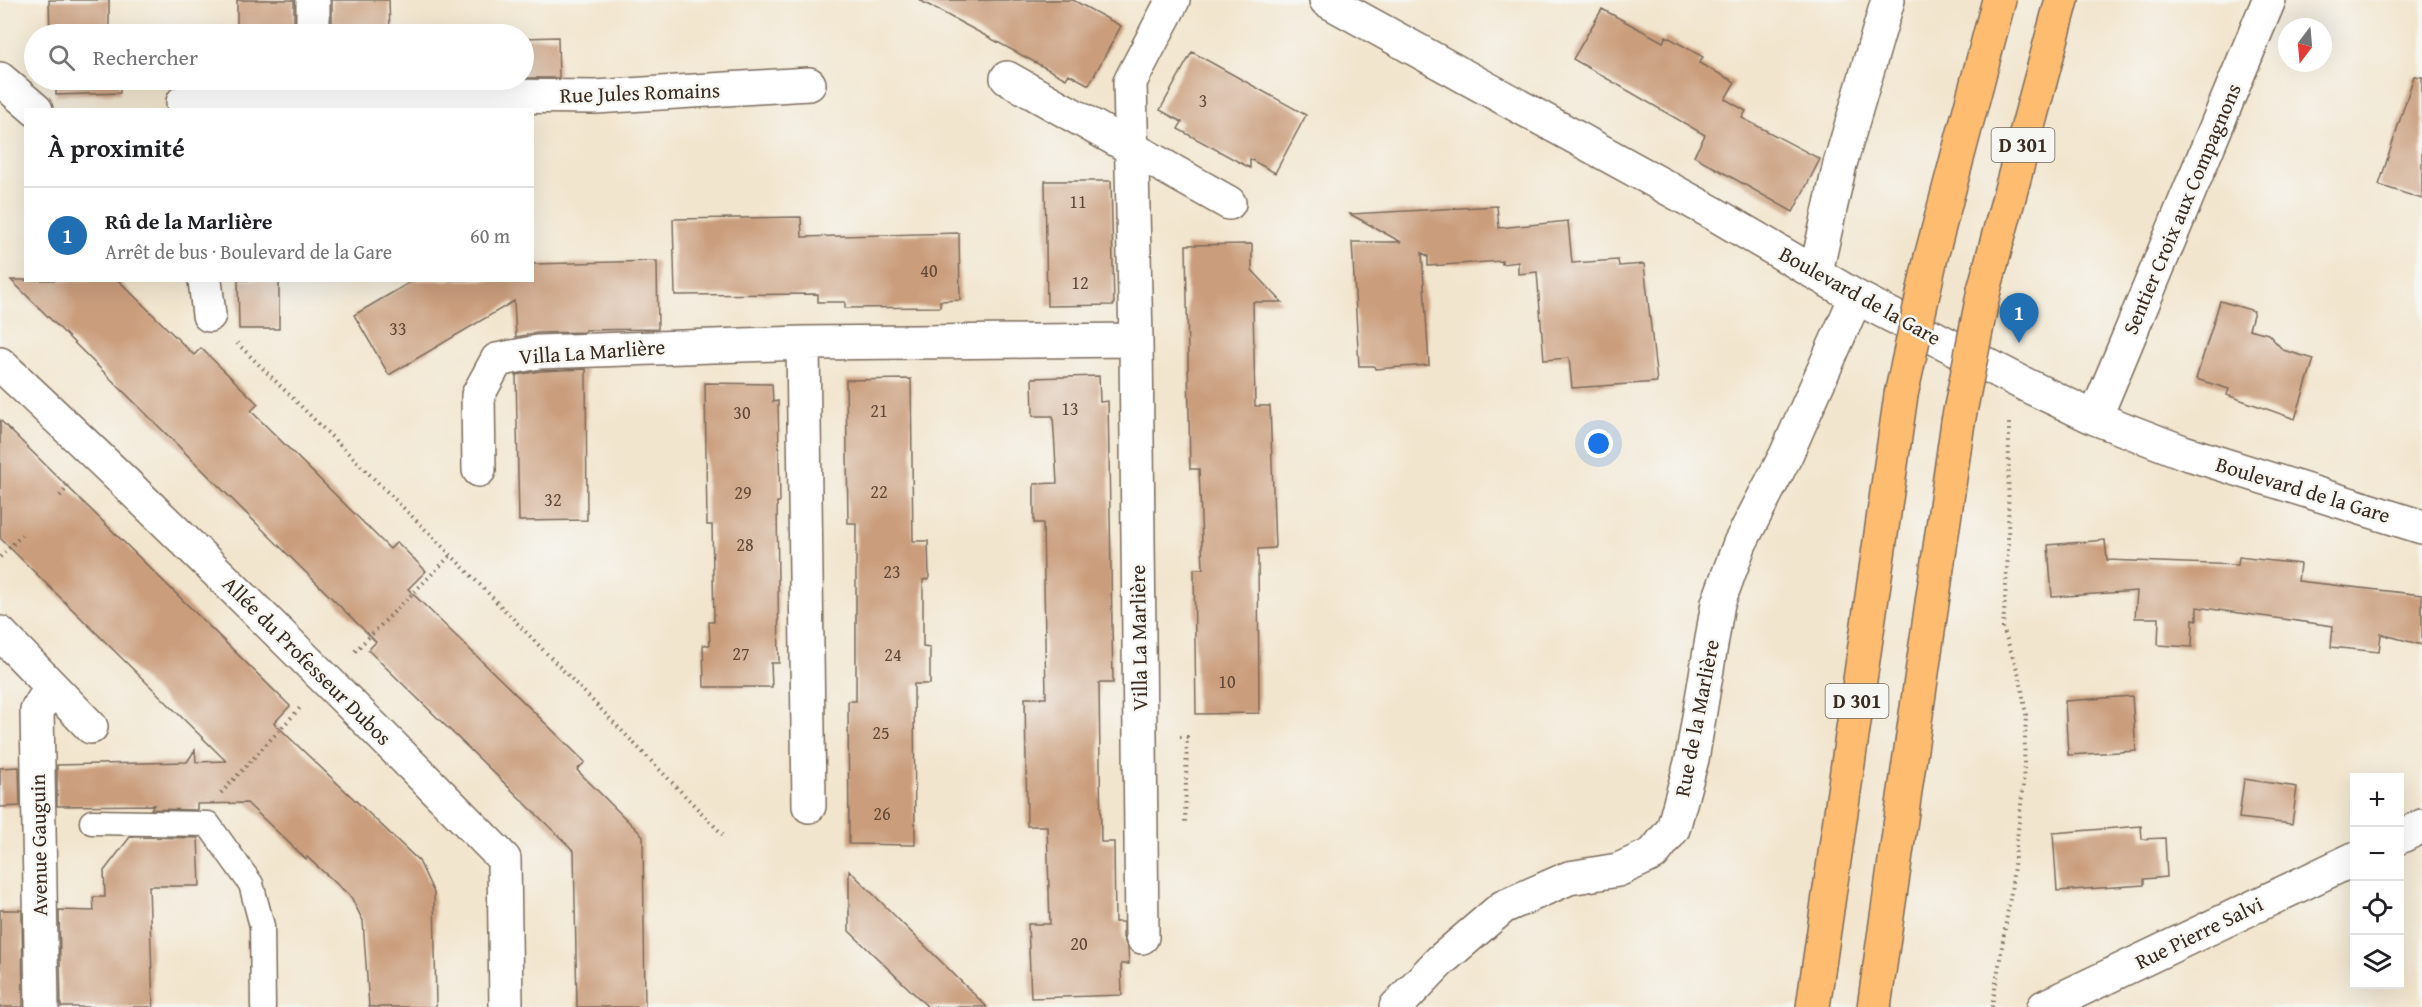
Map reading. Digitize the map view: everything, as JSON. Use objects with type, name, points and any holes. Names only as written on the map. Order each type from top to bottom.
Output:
[{"type":"highway","name":"D 301","points":[[1813,1007],[1901,395],[1931,257],[1999,0]]},
{"type":"highway","name":"D 301","points":[[1874,1007],[1958,422],[1984,290],[2062,0]]},
{"type":"street","points":[[313,0],[313,24]]},
{"type":"street","name":"Villa La Marlière","points":[[1142,937],[1136,340],[1130,82],[1173,0]]},
{"type":"street","name":"Boulevard de la Gare","points":[[1326,0],[1713,213],[1856,297],[2026,385],[2095,418],[2182,452],[2422,527]]},
{"type":"street","points":[[1816,272],[1840,164],[1888,0]]},
{"type":"street","name":"Sentier Croix aux Compagnons","points":[[2095,418],[2269,0]]},
{"type":"street","points":[[1007,78],[1229,203]]},
{"type":"street","points":[[0,79],[34,108]]},
{"type":"street","name":"Rue Jules Romains","points":[[180,107],[285,94],[595,97],[809,84]]},
{"type":"street","points":[[205,282],[209,315]]},
{"type":"street","name":"Rue de la Marlière","points":[[1396,1007],[1440,961],[1503,907],[1569,878],[1618,870],[1645,858],[1653,854],[1673,829],[1692,759],[1718,603],[1740,543],[1786,455],[1856,297]]},
{"type":"street","name":"Villa La Marlière","points":[[479,470],[478,395],[496,360],[538,352],[802,343],[1136,340]]},
{"type":"street","points":[[802,343],[809,806]]},
{"type":"street","name":"Allée du Professeur Dubos","points":[[0,364],[97,455],[327,680],[504,859],[506,1007]]},
{"type":"street","points":[[0,633],[91,727]]},
{"type":"street","name":"Avenue Gauguin","points":[[42,1007],[37,710],[52,687]]},
{"type":"street","points":[[2404,835],[2422,826]]},
{"type":"street","name":"Rue Pierre Salvi","points":[[2044,1007],[2350,861]]},
{"type":"lane","points":[[92,822],[208,824],[251,884],[262,926],[263,1007]]},
{"type":"path","points":[[209,315],[451,555],[726,838]]},
{"type":"path","points":[[1992,1007],[2011,892],[2023,787],[2026,715],[2020,678],[2003,628],[2008,555],[2010,408],[2026,385]]},
{"type":"path","points":[[0,557],[22,535]]},
{"type":"path","points":[[192,824],[327,680],[451,555]]},
{"type":"path","points":[[1185,823],[1187,757]]},
{"type":"building","points":[[49,0],[109,0],[109,24],[50,24]]},
{"type":"building","points":[[237,0],[294,0],[294,24],[237,24]]},
{"type":"building","points":[[332,0],[389,0],[390,24],[332,24]]},
{"type":"building","points":[[919,0],[1073,0],[1121,26],[1089,85],[1069,74],[1066,79]]},
{"type":"building","points":[[1602,9],[1663,42],[1666,36],[1703,57],[1699,63],[1735,82],[1725,99],[1746,111],[1742,118],[1820,159],[1793,212],[1694,156],[1705,135],[1573,59]]},
{"type":"building","points":[[558,37],[559,78],[534,78],[534,38]]},
{"type":"building","points":[[1192,52],[1306,115],[1275,173],[1250,159],[1250,168],[1178,129],[1182,122],[1160,110]]},
{"type":"building","points":[[2414,76],[2422,77],[2422,199],[2379,185]]},
{"type":"building","points":[[56,90],[120,90],[120,93],[56,95]]},
{"type":"building","points":[[1045,181],[1111,181],[1114,305],[1047,306]]},
{"type":"building","points":[[1497,206],[1499,228],[1568,221],[1572,263],[1618,260],[1619,266],[1644,264],[1657,382],[1572,388],[1569,358],[1544,360],[1537,272],[1518,274],[1518,262],[1502,264],[1502,261],[1428,266],[1428,256],[1422,253],[1429,365],[1375,369],[1374,366],[1359,366],[1352,242],[1401,242],[1350,214]]},
{"type":"building","points":[[801,217],[802,237],[959,233],[960,300],[940,301],[940,307],[845,308],[845,302],[818,302],[818,294],[675,295],[673,219]]},
{"type":"building","points":[[1252,244],[1252,270],[1282,302],[1253,302],[1255,406],[1270,406],[1275,548],[1258,549],[1259,713],[1196,714],[1194,569],[1203,569],[1199,469],[1190,469],[1186,245]]},
{"type":"building","points":[[657,261],[658,329],[585,330],[585,332],[537,333],[516,337],[514,301],[389,375],[354,315],[411,282],[534,282],[534,264]]},
{"type":"building","points":[[11,280],[120,282],[194,355],[201,348],[258,404],[251,411],[390,549],[397,542],[426,571],[408,589],[585,762],[577,770],[643,836],[645,1007],[577,1007],[574,851],[368,650],[376,642]]},
{"type":"building","points":[[238,282],[279,282],[279,329],[239,329]]},
{"type":"building","points":[[2220,301],[2254,311],[2249,329],[2268,334],[2283,350],[2314,359],[2295,419],[2227,395],[2229,389],[2196,379]]},
{"type":"building","points":[[586,369],[587,520],[519,521],[516,375],[540,371]]},
{"type":"building","points":[[1099,376],[1100,402],[1108,401],[1113,683],[1099,683],[1101,842],[1114,842],[1115,922],[1123,922],[1123,937],[1128,949],[1129,964],[1121,964],[1122,995],[1031,998],[1028,924],[1050,924],[1047,826],[1027,826],[1025,698],[1046,698],[1043,523],[1034,523],[1034,484],[1057,483],[1053,416],[1033,416],[1032,378]]},
{"type":"building","points":[[911,379],[913,541],[928,541],[929,579],[923,580],[923,647],[930,648],[930,684],[914,684],[915,845],[849,844],[848,701],[856,701],[856,523],[848,523],[846,380]]},
{"type":"building","points":[[705,383],[772,384],[773,402],[778,401],[779,663],[771,663],[772,687],[704,687],[703,645],[710,645],[709,622],[714,622],[712,525],[707,525]]},
{"type":"building","points":[[0,420],[290,706],[274,723],[419,861],[434,893],[436,1007],[369,1007],[363,921],[351,897],[307,857],[306,859],[247,803],[197,804],[197,810],[151,809],[154,805],[57,806],[57,765],[187,762],[195,750],[196,762],[226,761],[0,538]]},
{"type":"building","points":[[2105,540],[2107,560],[2238,565],[2239,557],[2300,564],[2298,581],[2422,595],[2422,645],[2381,634],[2379,652],[2331,647],[2333,626],[2197,607],[2197,620],[2193,619],[2192,647],[2158,645],[2159,618],[2135,618],[2137,591],[2052,597],[2048,545]]},
{"type":"building","points":[[2132,696],[2136,751],[2068,755],[2065,701]]},
{"type":"building","points":[[19,767],[20,806],[0,807],[0,768]]},
{"type":"building","points":[[2244,779],[2297,787],[2292,824],[2239,818]]},
{"type":"building","points":[[2141,826],[2142,839],[2165,838],[2167,877],[2144,879],[2144,885],[2057,891],[2053,833]]},
{"type":"building","points":[[130,837],[198,838],[200,886],[149,886],[153,1007],[61,1007],[59,910],[94,911],[93,897],[105,897],[104,871]]},
{"type":"building","points":[[849,870],[987,1007],[928,1007],[849,931]]},
{"type":"building","points":[[0,910],[22,910],[23,1007],[0,1007]]},
{"type":"place","name":"Rû de la Marlière","points":[[2019,343]]}]
